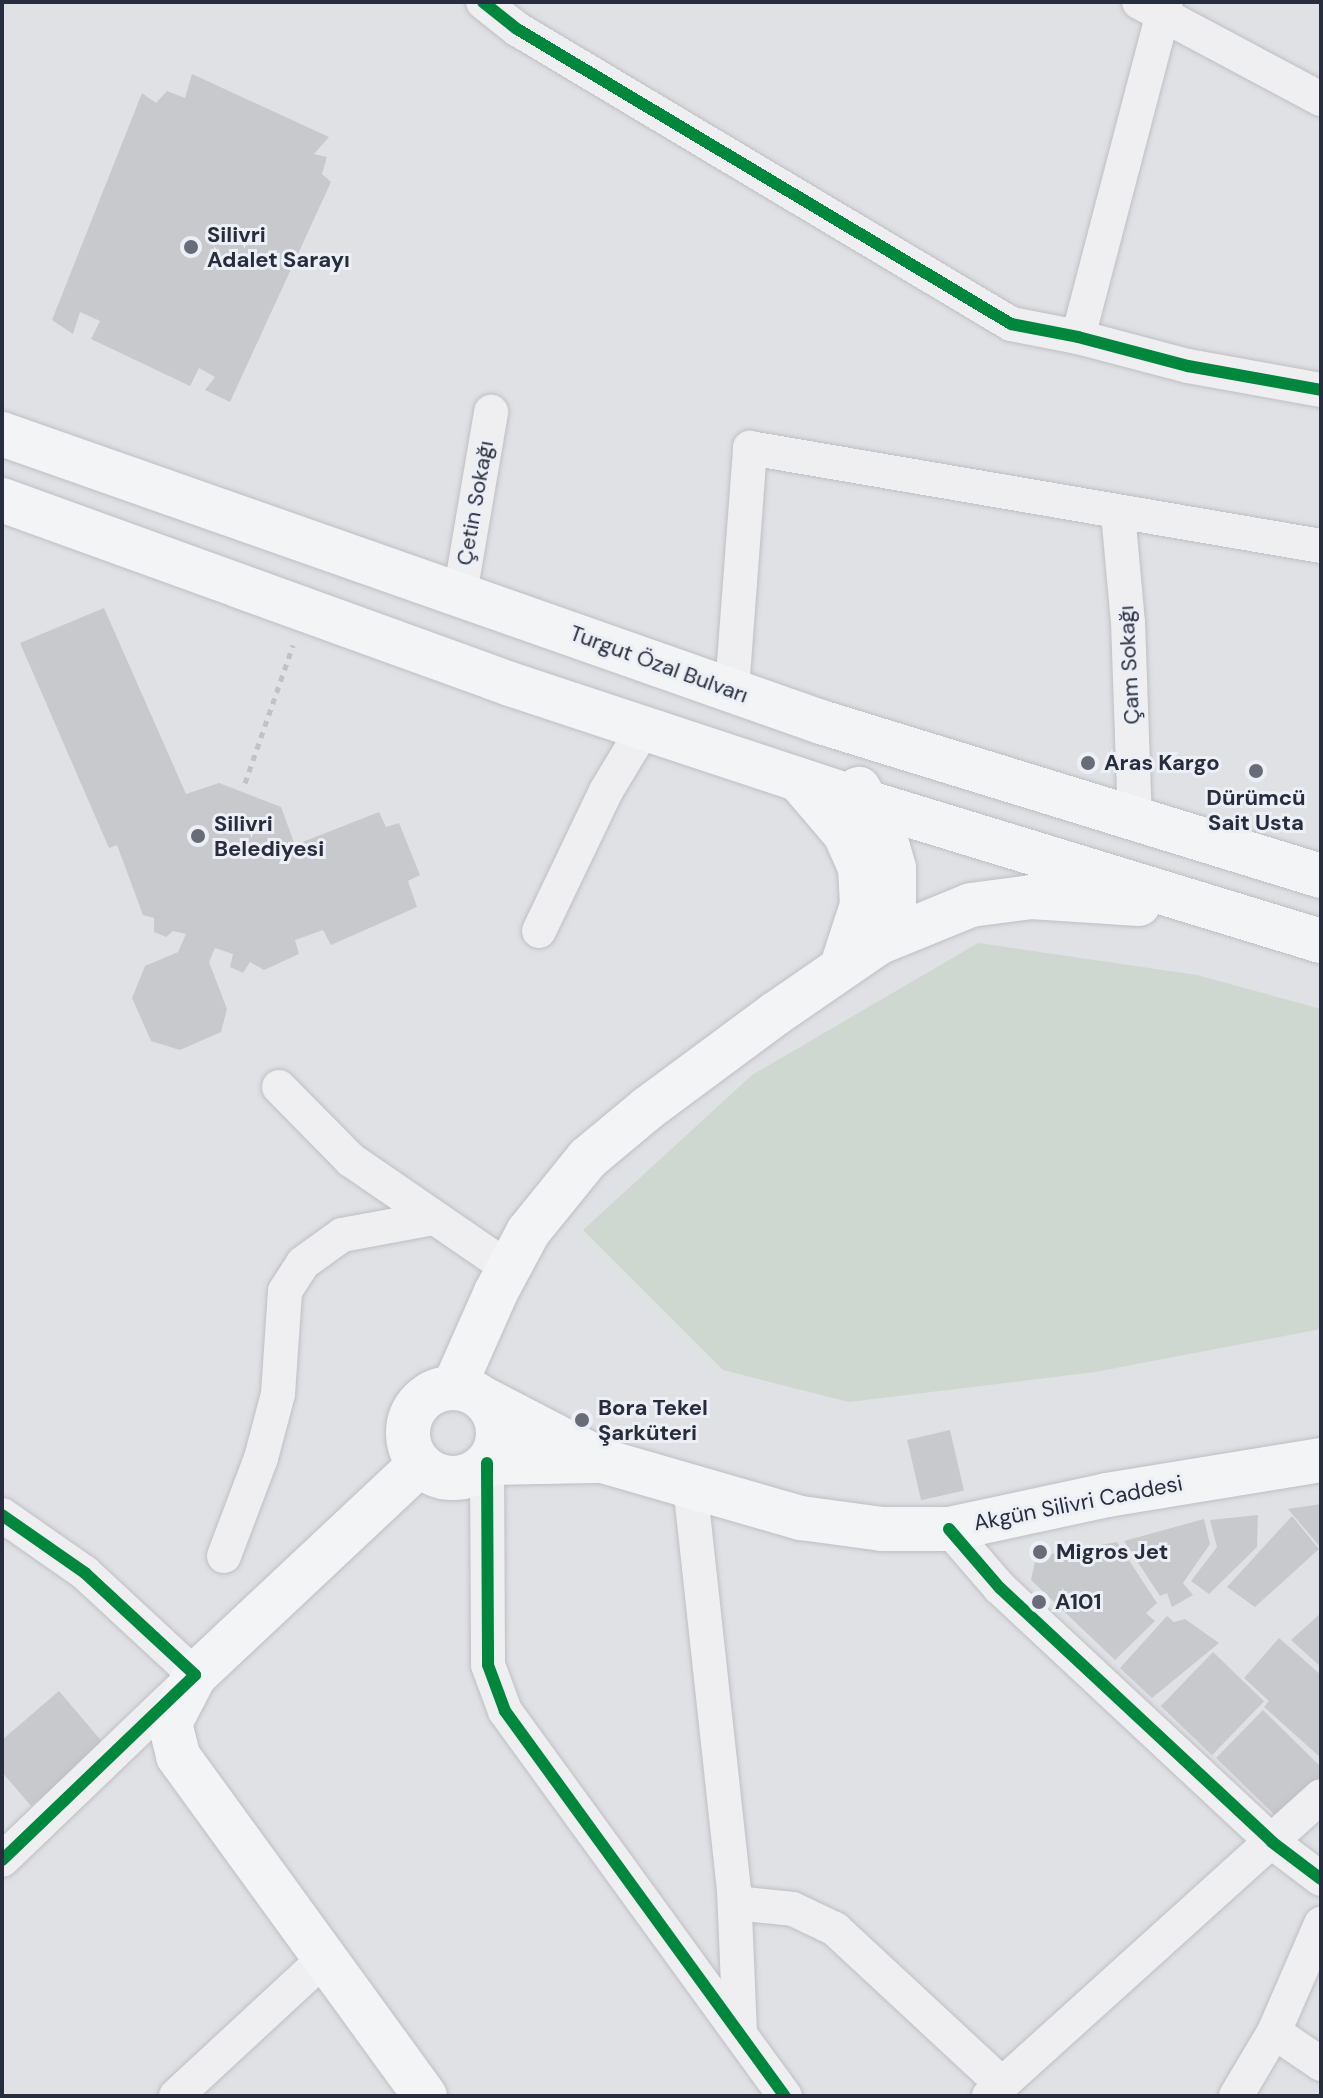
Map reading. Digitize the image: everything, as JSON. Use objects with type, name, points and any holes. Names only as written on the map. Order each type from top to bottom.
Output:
[{"type":"main road","name":"Turgut Özal Bulvarı","points":[[2,434],[821,722],[1321,876]]},
{"type":"main road","points":[[2,500],[305,610],[799,780],[1321,941]]},
{"type":"main road","points":[[821,722],[885,836],[894,868],[894,904],[878,943]]},
{"type":"main road","points":[[799,780],[845,834],[860,867],[862,905],[841,970]]},
{"type":"main road","points":[[468,1393],[508,1268],[528,1232],[588,1158],[673,1089],[878,943],[971,905],[1031,897],[1215,909]]},
{"type":"main road","points":[[468,1393],[492,1409],[499,1437],[487,1463],[475,1472],[447,1478],[420,1464],[408,1436],[416,1408],[426,1397],[468,1393],[603,1461]]},
{"type":"main road","name":"Akgün Silivri Caddesi","points":[[603,1461],[801,1518],[882,1529],[949,1529],[1107,1495],[1321,1460]]},
{"type":"main road","points":[[487,1463],[603,1461]]},
{"type":"main road","points":[[420,1464],[195,1675],[170,1723],[178,1756],[323,1960],[425,2096]]},
{"type":"street","points":[[483,2],[530,38],[1011,324],[1078,337],[1188,366],[1321,390]]},
{"type":"street","points":[[1078,337],[1156,7],[1321,99]]},
{"type":"street","name":"Çetin Sokağı","points":[[460,594],[491,412]]},
{"type":"street","points":[[732,689],[750,448],[1321,546]]},
{"type":"street","name":"Çam Sokağı","points":[[1118,513],[1128,622],[1135,818]]},
{"type":"street","points":[[539,931],[606,791],[644,728]]},
{"type":"street","points":[[279,1087],[351,1160],[508,1268]]},
{"type":"street","points":[[224,1556],[261,1458],[278,1394],[285,1291],[303,1263],[342,1235],[434,1218]]},
{"type":"street","points":[[487,1463],[488,1665],[505,1711],[785,2096]]},
{"type":"street","points":[[690,1485],[735,1903],[740,2032]]},
{"type":"street","points":[[2,1515],[85,1573],[195,1675],[2,1860]]},
{"type":"street","points":[[949,1529],[1000,1588],[1272,1842],[1321,1879]]},
{"type":"street","points":[[735,1903],[793,1909],[824,1921],[996,2090],[1321,1796]]},
{"type":"street","points":[[1236,2096],[1274,2032],[1321,1924]]},
{"type":"street","points":[[176,2096],[323,1960]]},
{"type":"street","points":[[1274,2032],[1321,2064]]},
{"type":"path","points":[[245,783],[305,610]]},
{"type":"shaded area","points":[[978,943],[1197,975],[1321,1009],[1321,1329],[1095,1372],[849,1402],[723,1370],[583,1230],[752,1075]]},
{"type":"building","name":"Silivri Adalet Sarayı","points":[[192,74],[329,137],[314,154],[327,157],[322,174],[331,182],[230,402],[205,390],[215,377],[199,368],[190,386],[91,339],[100,321],[80,312],[73,334],[52,320],[142,93],[156,103],[167,91],[185,98]]},
{"type":"building","name":"Silivri Belediyesi","points":[[104,608],[186,794],[219,783],[281,807],[295,845],[379,812],[386,827],[399,823],[420,875],[408,881],[417,907],[331,945],[323,930],[295,940],[299,954],[264,970],[250,962],[243,973],[230,967],[233,954],[215,948],[209,962],[227,1009],[221,1032],[180,1050],[151,1041],[132,998],[145,966],[178,952],[186,934],[173,931],[166,937],[154,932],[154,918],[143,915],[117,845],[109,848],[20,643]]},
{"type":"building","points":[[950,1430],[964,1490],[921,1500],[907,1440]]},
{"type":"building","points":[[1321,1504],[1321,1548],[1288,1509]]},
{"type":"building","points":[[1258,1515],[1257,1547],[1209,1594],[1191,1581],[1217,1547],[1210,1520]]},
{"type":"building","points":[[1292,1516],[1319,1549],[1255,1607],[1227,1587]]},
{"type":"building","points":[[1204,1519],[1210,1544],[1183,1583],[1193,1595],[1172,1607],[1167,1593],[1160,1596],[1124,1541]]},
{"type":"building","points":[[1117,1542],[1157,1603],[1146,1613],[1155,1621],[1115,1660],[1031,1580],[1036,1557]]},
{"type":"building","points":[[1321,1613],[1321,1667],[1291,1640]]},
{"type":"building","points":[[1167,1616],[1174,1622],[1185,1619],[1219,1643],[1152,1698],[1120,1668]]},
{"type":"building","points":[[1279,1638],[1321,1675],[1321,1758],[1264,1707],[1269,1701],[1244,1678]]},
{"type":"building","points":[[1213,1652],[1264,1701],[1212,1755],[1161,1706]]},
{"type":"building","points":[[59,1691],[104,1744],[31,1806],[2,1772],[2,1740]]},
{"type":"building","points":[[1263,1710],[1321,1767],[1321,1776],[1279,1819],[1216,1758]]},
{"type":"cycle path","points":[[483,2],[517,29],[1011,324],[1078,337],[1188,366],[1321,390]]},
{"type":"cycle path","points":[[487,1463],[488,1665],[505,1711],[785,2096]]},
{"type":"cycle path","points":[[2,1515],[85,1573],[195,1675],[2,1860]]},
{"type":"cycle path","points":[[949,1529],[1000,1588],[1272,1842],[1321,1879]]},
{"type":"place","name":"Silivri Adalet Sarayı","points":[[191,247]]},
{"type":"place","name":"Aras Kargo","points":[[1088,763]]},
{"type":"place","name":"Dürümcü Sait Usta","points":[[1256,771]]},
{"type":"place","name":"Silivri Belediyesi","points":[[198,836]]},
{"type":"place","name":"Bora Tekel Şarküteri","points":[[582,1420]]},
{"type":"place","name":"Migros Jet","points":[[1040,1552]]},
{"type":"place","name":"A101","points":[[1039,1602]]}]
